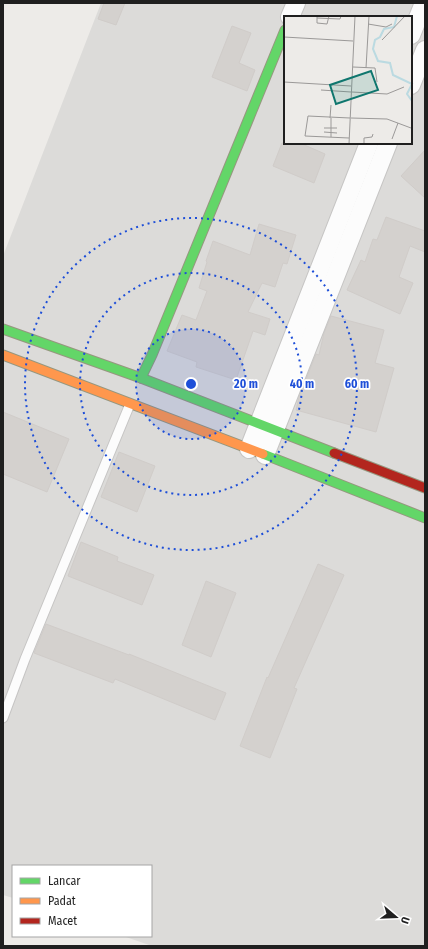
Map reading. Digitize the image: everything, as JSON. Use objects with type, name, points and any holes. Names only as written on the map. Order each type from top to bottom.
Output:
[{"type":"street","points":[[290,16],[296,3]]},
{"type":"street","points":[[412,33],[424,3]]},
{"type":"street","points":[[141,378],[152,355],[284,32]]},
{"type":"street","points":[[412,82],[425,50]]},
{"type":"street","points":[[257,452],[369,144]]},
{"type":"street","points":[[267,426],[388,144]]},
{"type":"street","points":[[3,329],[141,378],[425,488]]},
{"type":"street","points":[[3,355],[425,518]]},
{"type":"lane","points":[[3,718],[25,659],[130,404]]},
{"type":"shaded area","points":[[101,3],[425,3],[425,946],[152,946],[126,937],[152,937],[152,865],[12,865],[12,898],[3,895],[3,256]]},
{"type":"building","points":[[104,3],[125,3],[116,25],[98,19]]},
{"type":"building","points":[[232,26],[251,33],[239,63],[255,70],[247,91],[212,77]]},
{"type":"building","points":[[282,143],[302,144],[325,154],[314,183],[273,166]]},
{"type":"building","points":[[425,150],[425,198],[401,176]]},
{"type":"building","points":[[386,217],[425,231],[425,252],[410,246],[399,277],[413,283],[400,314],[347,290],[361,260],[365,262],[373,239],[377,240]]},
{"type":"building","points":[[259,224],[296,235],[287,264],[283,263],[275,287],[262,283],[248,312],[270,319],[265,335],[253,331],[236,380],[196,367],[197,362],[167,351],[182,315],[196,320],[207,291],[199,288],[213,241],[250,255]]},
{"type":"building","points":[[331,316],[384,330],[375,363],[394,368],[376,432],[296,410],[299,397],[316,354],[319,355],[324,333]]},
{"type":"building","points":[[3,412],[69,439],[47,492],[3,474]]},
{"type":"building","points":[[119,452],[155,466],[137,512],[101,497]]},
{"type":"building","points":[[81,542],[118,557],[117,561],[154,575],[142,605],[68,576]]},
{"type":"building","points":[[318,564],[344,575],[294,688],[297,689],[270,758],[240,746],[267,677],[268,678]]},
{"type":"building","points":[[206,581],[236,593],[211,657],[182,645]]},
{"type":"building","points":[[46,624],[129,654],[226,693],[215,720],[115,679],[113,683],[34,653]]},
{"type":"traffic: fast","points":[[141,378],[152,355],[284,32]]},
{"type":"traffic: fast","points":[[3,329],[141,378],[334,453]]},
{"type":"traffic: fast","points":[[263,454],[425,518]]},
{"type":"traffic: slow","points":[[3,355],[263,454]]},
{"type":"traffic: jam","points":[[334,453],[425,488]]}]
